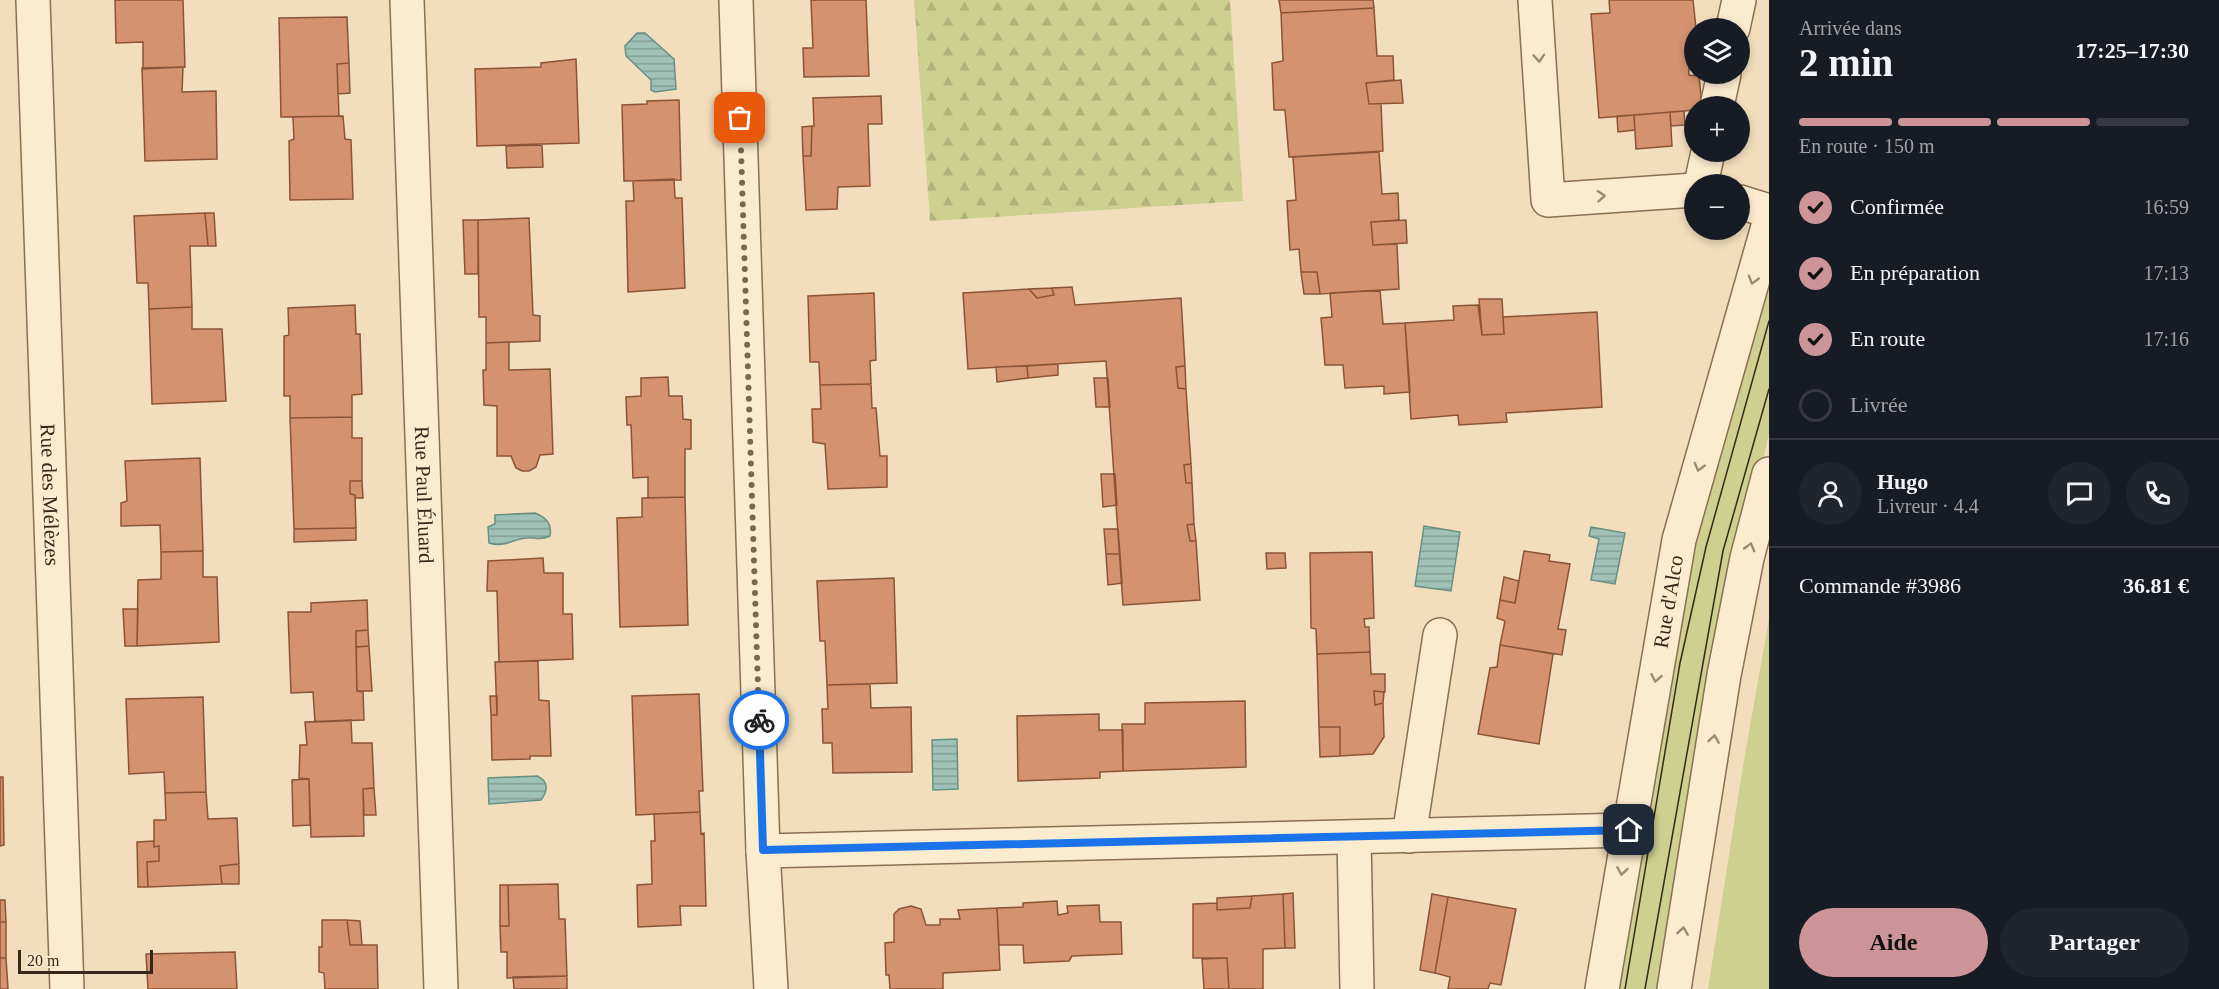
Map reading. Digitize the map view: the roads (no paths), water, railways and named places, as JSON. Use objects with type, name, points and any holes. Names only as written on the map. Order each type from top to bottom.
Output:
[{"type":"street","name":"Rue des Mélèzes","points":[[33,0],[67,989]]},
{"type":"street","name":"Rue Paul Éluard","points":[[407,0],[441,989]]},
{"type":"street","points":[[736,0],[763,850],[771,989]]},
{"type":"street","points":[[1535,0],[1548,200],[1684,191]]},
{"type":"street","points":[[1735,18],[1739,0]]},
{"type":"street","points":[[1750,205],[1769,211]]},
{"type":"street","name":"Rue d'Alco","points":[[1602,989],[1679,540],[1769,223]]},
{"type":"street","points":[[1674,989],[1724,675],[1747,558],[1769,474]]},
{"type":"street","points":[[1409,836],[1440,635]]},
{"type":"street","points":[[763,850],[1629,830]]},
{"type":"street","points":[[1354,837],[1357,989]]},
{"type":"water","points":[[637,33],[645,33],[674,59],[676,89],[655,92],[651,90],[651,80],[626,56],[625,46]]},
{"type":"water","points":[[535,513],[548,522],[550,536],[541,539],[522,539],[504,544],[489,543],[488,527],[495,524],[495,515]]},
{"type":"water","points":[[1424,526],[1460,532],[1451,591],[1415,586]]},
{"type":"water","points":[[1591,527],[1625,533],[1615,584],[1591,580],[1599,539],[1589,536]]},
{"type":"water","points":[[957,739],[958,789],[933,790],[932,740]]},
{"type":"water","points":[[537,776],[544,781],[546,786],[541,800],[489,804],[488,778]]},
{"type":"tram line","points":[[1625,989],[1680,663],[1706,547],[1769,321]]},
{"type":"tram line","points":[[1645,989],[1723,551],[1769,389]]}]
